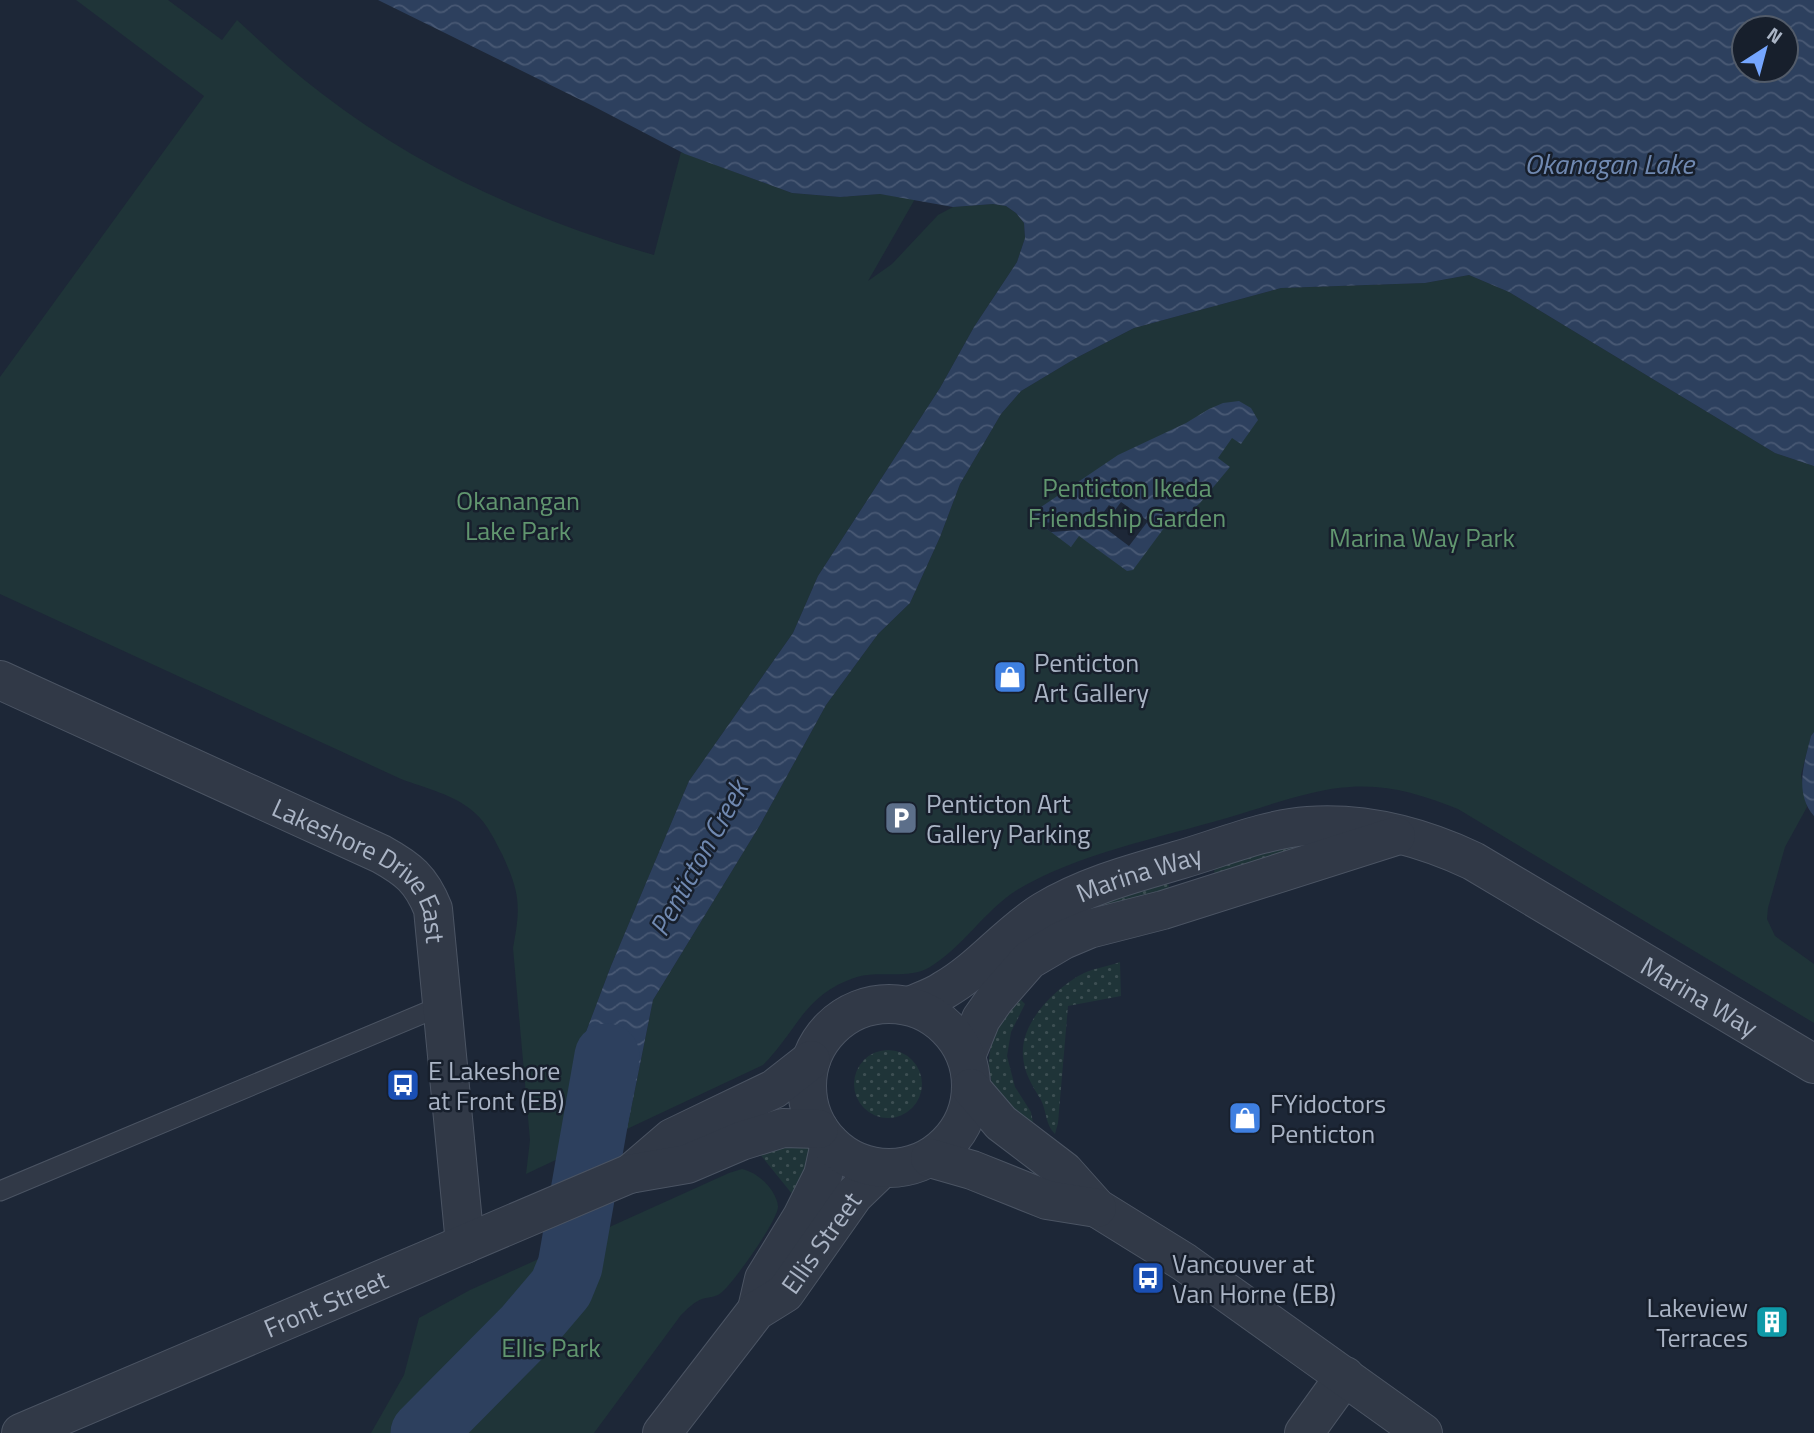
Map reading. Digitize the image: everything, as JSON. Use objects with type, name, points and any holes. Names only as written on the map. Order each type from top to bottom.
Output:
[{"type":"street","name":"Lakeshore Drive East","points":[[0,680],[381,854],[419,881],[433,908],[465,1244]]},
{"type":"street","name":"Marina Way","points":[[910,1006],[944,990],[1008,937],[1063,900],[1261,835],[1306,826],[1350,825],[1445,848],[1473,861],[1814,1064]]},
{"type":"street","name":"Marina Way","points":[[968,1072],[981,1019],[995,999],[1029,960],[1063,940],[1089,929],[1163,910],[1399,835]]},
{"type":"street","points":[[968,1072],[968,1109],[960,1128],[947,1145],[930,1158],[906,1166],[882,1168],[854,1160],[824,1136],[810,1107],[806,1084],[811,1060],[818,1044],[842,1018],[858,1009],[892,1003],[910,1006],[934,1017],[953,1033],[968,1072],[1001,1123],[1064,1171],[1097,1208],[1184,1262],[1423,1433]]},
{"type":"street","name":"Front Street","points":[[629,1174],[672,1139],[774,1089],[811,1060]]},
{"type":"street","name":"Front Street","points":[[21,1433],[629,1174],[687,1164],[741,1141],[783,1128],[824,1136]]},
{"type":"street","name":"Ellis Street","points":[[756,1311],[764,1279],[802,1217],[823,1175],[824,1136]]},
{"type":"street","points":[[930,1158],[972,1170],[1046,1200],[1097,1208]]},
{"type":"street","name":"Ellis Street","points":[[662,1433],[756,1311],[785,1293],[854,1195],[882,1168]]},
{"type":"street","points":[[1304,1433],[1345,1376]]},
{"type":"lane","points":[[0,1191],[441,1006]]},
{"type":"green space","name":"Okanangan Lake Park","points":[[76,0],[168,0],[222,40],[237,20],[321,93],[359,121],[438,169],[522,209],[654,255],[681,152],[792,193],[840,197],[880,194],[915,199],[868,281],[892,264],[938,215],[953,207],[993,204],[1006,206],[1024,223],[1025,238],[1017,262],[974,327],[940,388],[818,576],[793,633],[689,781],[611,966],[578,1053],[562,1157],[526,1174],[530,1140],[513,948],[518,910],[516,890],[502,854],[480,818],[450,797],[401,779],[0,594],[0,377],[204,96]]},
{"type":"green space","name":"Marina Way Park","points":[[1469,275],[1509,292],[1775,453],[1814,466],[1814,732],[1801,775],[1807,807],[1785,847],[1767,919],[1775,936],[1814,964],[1814,1023],[1458,809],[1432,799],[1378,787],[1335,788],[1119,848],[1040,878],[1005,899],[942,959],[930,967],[913,973],[866,975],[839,984],[813,1003],[763,1065],[627,1129],[653,1000],[760,825],[826,705],[878,634],[910,603],[960,484],[1001,414],[1021,391],[1134,328],[1281,288],[1425,283]]},
{"type":"green space","points":[[1326,839],[1216,874],[1214,872],[1217,863]]},
{"type":"green space","points":[[1168,881],[1167,891],[1003,957],[1062,915]]},
{"type":"green space","points":[[1120,962],[1121,996],[1068,1006],[1055,1134],[1049,1126],[1043,1104],[1025,1068],[1023,1056],[1027,1031],[1042,1007],[1062,987],[1084,973]]},
{"type":"green space","points":[[1015,994],[1025,1004],[1011,1032],[1007,1056],[1015,1087],[1031,1112],[1035,1133],[997,1092],[989,1067],[992,1042]]},
{"type":"green space","points":[[888,1050],[901,1053],[912,1060],[919,1071],[922,1084],[919,1097],[912,1108],[901,1115],[888,1118],[875,1115],[864,1108],[857,1097],[854,1084],[857,1071],[864,1060],[875,1053]]},
{"type":"green space","points":[[811,1146],[797,1200],[755,1148]]},
{"type":"green space","name":"Ellis Park","points":[[742,1169],[759,1178],[774,1193],[778,1206],[771,1224],[728,1286],[715,1296],[699,1300],[681,1315],[594,1433],[371,1433],[404,1375],[419,1318],[470,1290]]},
{"type":"water","name":"Okanagan Lake","points":[[378,0],[1814,0],[1814,466],[1775,453],[1509,292],[1469,275],[1425,283],[1281,288],[1134,328],[1076,358],[1021,391],[1001,414],[960,484],[910,603],[878,634],[826,705],[760,825],[653,1000],[627,1129],[562,1157],[578,1053],[611,966],[689,781],[793,633],[818,576],[940,388],[974,327],[1017,262],[1025,238],[1024,223],[1006,206],[993,204],[953,207],[880,194],[840,197],[792,193],[685,154]]},
{"type":"water","points":[[1239,401],[1251,408],[1258,420],[1241,444],[1232,438],[1218,458],[1230,467],[1200,503],[1173,528],[1167,524],[1133,570],[1127,571],[1079,536],[1071,547],[1031,517],[1041,507],[1118,455],[1186,423],[1209,409],[1223,403]]},
{"type":"water","points":[[1814,732],[1814,816],[1804,798],[1802,778],[1808,746]]},
{"type":"pier","points":[[1121,502],[1148,521],[1129,546],[1105,528],[1051,532],[1039,523],[1098,520],[1109,505],[1115,510]]},
{"type":"waterway","name":"Penticton Creek","points":[[423,1433],[527,1328],[561,1288],[570,1266],[607,1056]]},
{"type":"place","name":"Penticton Art Gallery","points":[[1010,677]]},
{"type":"place","name":"Penticton Art Gallery Parking","points":[[901,818]]},
{"type":"place","name":"E Lakeshore at Front (EB)","points":[[403,1085]]},
{"type":"place","name":"FYidoctors Penticton","points":[[1245,1118]]},
{"type":"place","name":"Vancouver at Van Horne (EB)","points":[[1148,1278]]},
{"type":"place","name":"Lakeview Terraces","points":[[1772,1322]]},
{"type":"park label","name":"Penticton Ikeda Friendship Garden","points":[[1127,502]]}]
